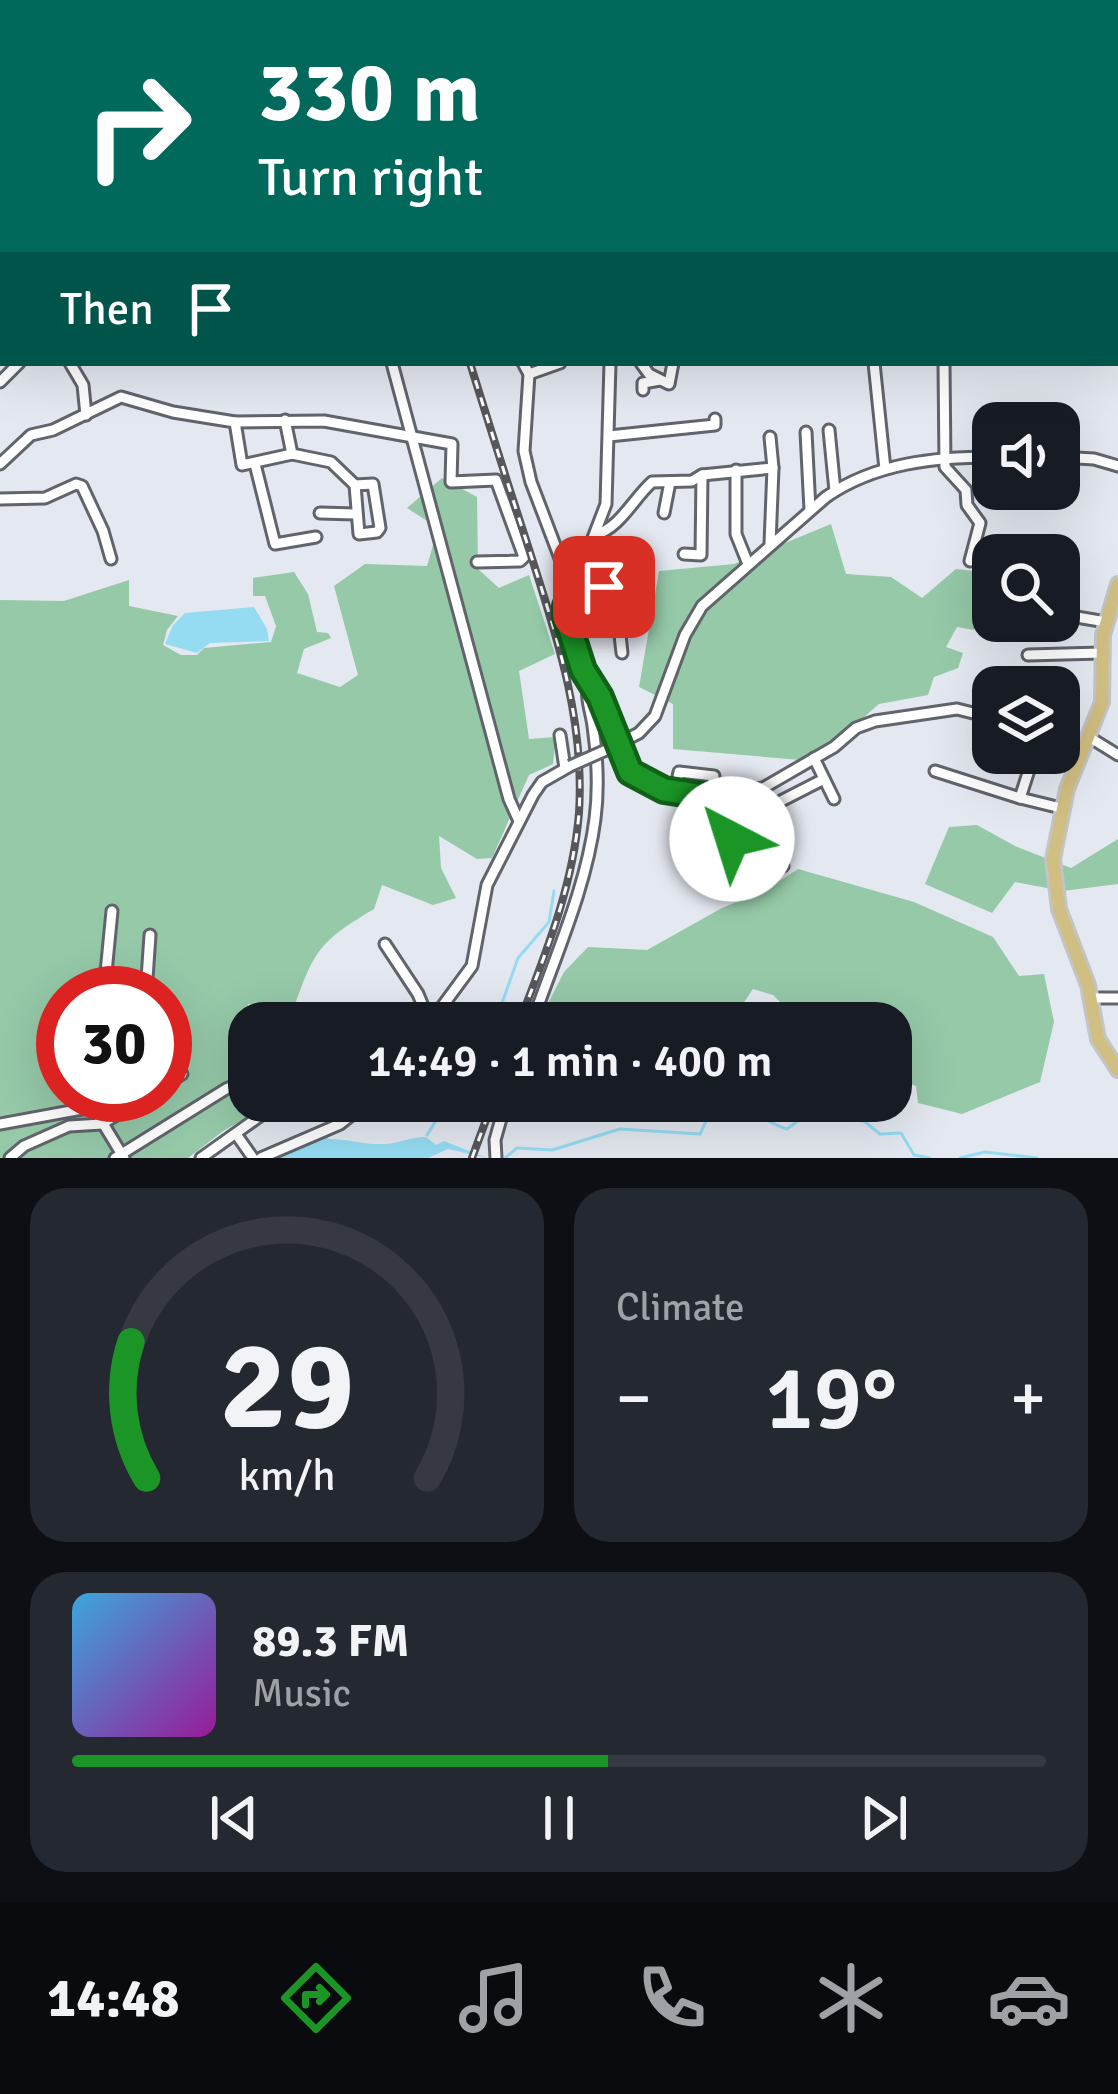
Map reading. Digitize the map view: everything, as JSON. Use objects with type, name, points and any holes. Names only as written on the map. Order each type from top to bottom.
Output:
[{"type":"main road","points":[[1118,584],[1101,653],[1104,692],[1061,808],[1053,844],[1055,887],[1091,998],[1097,1039],[1118,1070]]},
{"type":"street","points":[[72,366],[83,385],[86,415]]},
{"type":"street","points":[[393,366],[509,799],[519,821]]},
{"type":"street","points":[[610,366],[607,499],[566,617],[583,670],[630,772],[675,793],[710,797],[763,788],[856,728],[875,721],[957,710],[972,713]]},
{"type":"street","points":[[643,366],[669,384],[672,366]]},
{"type":"street","points":[[874,366],[885,469]]},
{"type":"street","points":[[944,366],[949,476],[966,490],[967,506],[980,523],[970,561]]},
{"type":"street","points":[[526,369],[524,451],[531,482],[557,545],[562,597],[568,604]]},
{"type":"street","points":[[643,390],[643,383],[660,380]]},
{"type":"street","points":[[0,464],[31,435],[121,397],[172,412],[236,422],[341,423],[452,444],[451,482],[496,480],[524,557],[477,562]]},
{"type":"street","points":[[609,436],[715,425],[715,419]]},
{"type":"street","points":[[286,420],[292,454]]},
{"type":"street","points":[[236,422],[239,463],[255,464],[272,455],[292,454],[331,462],[355,485],[359,534],[377,532],[373,484],[355,485]]},
{"type":"street","points":[[829,430],[835,491]]},
{"type":"street","points":[[806,433],[810,510]]},
{"type":"street","points":[[770,437],[770,544]]},
{"type":"street","points":[[445,1002],[472,966],[485,891],[542,782],[639,733],[655,716],[692,620],[710,597],[835,491],[885,469],[972,458]]},
{"type":"street","points":[[1080,458],[1118,466]]},
{"type":"street","points":[[255,464],[275,544],[316,537]]},
{"type":"street","points":[[595,535],[611,529],[647,486],[773,467]]},
{"type":"street","points":[[736,470],[736,533],[748,564]]},
{"type":"street","points":[[685,554],[701,555],[702,475]]},
{"type":"street","points":[[664,513],[670,482]]},
{"type":"street","points":[[0,499],[45,498],[76,484],[82,486],[111,559]]},
{"type":"street","points":[[320,513],[356,514]]},
{"type":"street","points":[[578,586],[630,589],[620,635],[622,653]]},
{"type":"street","points":[[1080,618],[1106,622]]},
{"type":"street","points":[[1028,655],[1101,653]]},
{"type":"street","points":[[539,1002],[585,874],[593,834],[596,772],[586,692],[590,681]]},
{"type":"street","points":[[560,735],[568,767]]},
{"type":"street","points":[[1080,741],[1118,755]]},
{"type":"street","points":[[814,758],[834,799]]},
{"type":"street","points":[[934,771],[1061,808]]},
{"type":"street","points":[[675,793],[679,772],[714,776],[710,797],[742,852],[783,866]]},
{"type":"street","points":[[1020,798],[1028,774]]},
{"type":"street","points":[[782,801],[824,778]]},
{"type":"street","points":[[107,966],[112,911]]},
{"type":"street","points":[[148,966],[150,935]]},
{"type":"street","points":[[385,944],[421,1002]]},
{"type":"street","points":[[1091,998],[1118,998]]},
{"type":"street","points":[[102,1124],[120,1157],[228,1088]]},
{"type":"street","points":[[0,1124],[36,1115]]},
{"type":"street","points":[[10,1158],[24,1146],[69,1126],[105,1122]]},
{"type":"street","points":[[201,1158],[251,1122]]},
{"type":"street","points":[[236,1134],[257,1158],[343,1122]]},
{"type":"street","points":[[495,1156],[502,1122]]},
{"type":"green space","points":[[442,478],[477,497],[478,569],[499,588],[529,575],[555,654],[519,671],[529,739],[556,737],[553,764],[529,775],[492,858],[477,859],[439,836],[441,868],[456,898],[433,905],[382,885],[374,909],[323,947],[296,1002],[228,1002],[228,1122],[239,1122],[188,1158],[21,1158],[21,1152],[0,1158],[0,600],[64,601],[129,580],[129,606],[178,616],[163,645],[181,655],[197,655],[204,648],[271,642],[276,626],[265,596],[253,596],[253,578],[294,572],[308,594],[317,632],[331,638],[304,649],[297,673],[340,687],[358,675],[334,586],[365,564],[427,566],[438,528],[407,508]]},
{"type":"green space","points":[[831,524],[846,574],[891,577],[922,598],[956,569],[972,571],[972,630],[957,627],[946,647],[963,653],[958,668],[934,677],[928,695],[879,704],[813,761],[673,749],[673,704],[639,687],[659,571],[734,564]]},
{"type":"green space","points":[[977,825],[1071,868],[1118,839],[1118,884],[1063,891],[1015,882],[992,913],[925,884],[949,827]]},
{"type":"green space","points":[[798,869],[914,902],[993,937],[1019,976],[1044,974],[1054,1022],[1040,1082],[962,1114],[918,1103],[912,1085],[912,1002],[780,1002],[753,989],[744,1002],[549,1002],[564,972],[588,947],[647,950],[722,908],[764,891]]},
{"type":"water","points":[[254,607],[269,641],[210,643],[197,653],[165,644],[185,613]]},
{"type":"water","points":[[326,1135],[376,1144],[426,1137],[436,1145],[444,1141],[487,1158],[448,1149],[428,1158],[267,1158]]},
{"type":"waterway","points":[[502,1002],[518,958],[549,922],[554,891]]},
{"type":"waterway","points":[[505,1158],[517,1148],[552,1150],[620,1129],[700,1134],[712,1109],[735,1105],[787,1129],[816,1107],[841,1105],[847,1119],[864,1121],[880,1134],[901,1133],[914,1155],[930,1158]]},
{"type":"waterway","points":[[427,1135],[435,1122]]},
{"type":"waterway","points":[[960,1158],[985,1152],[1037,1158]]},
{"type":"railway","points":[[471,366],[558,644],[578,744],[579,813],[571,867],[527,1002]]},
{"type":"railway","points":[[472,1158],[485,1122]]},
{"type":"route","points":[[604,587],[578,586],[566,606],[566,617],[583,670],[600,697],[630,772],[664,790],[710,797],[732,839]]}]
